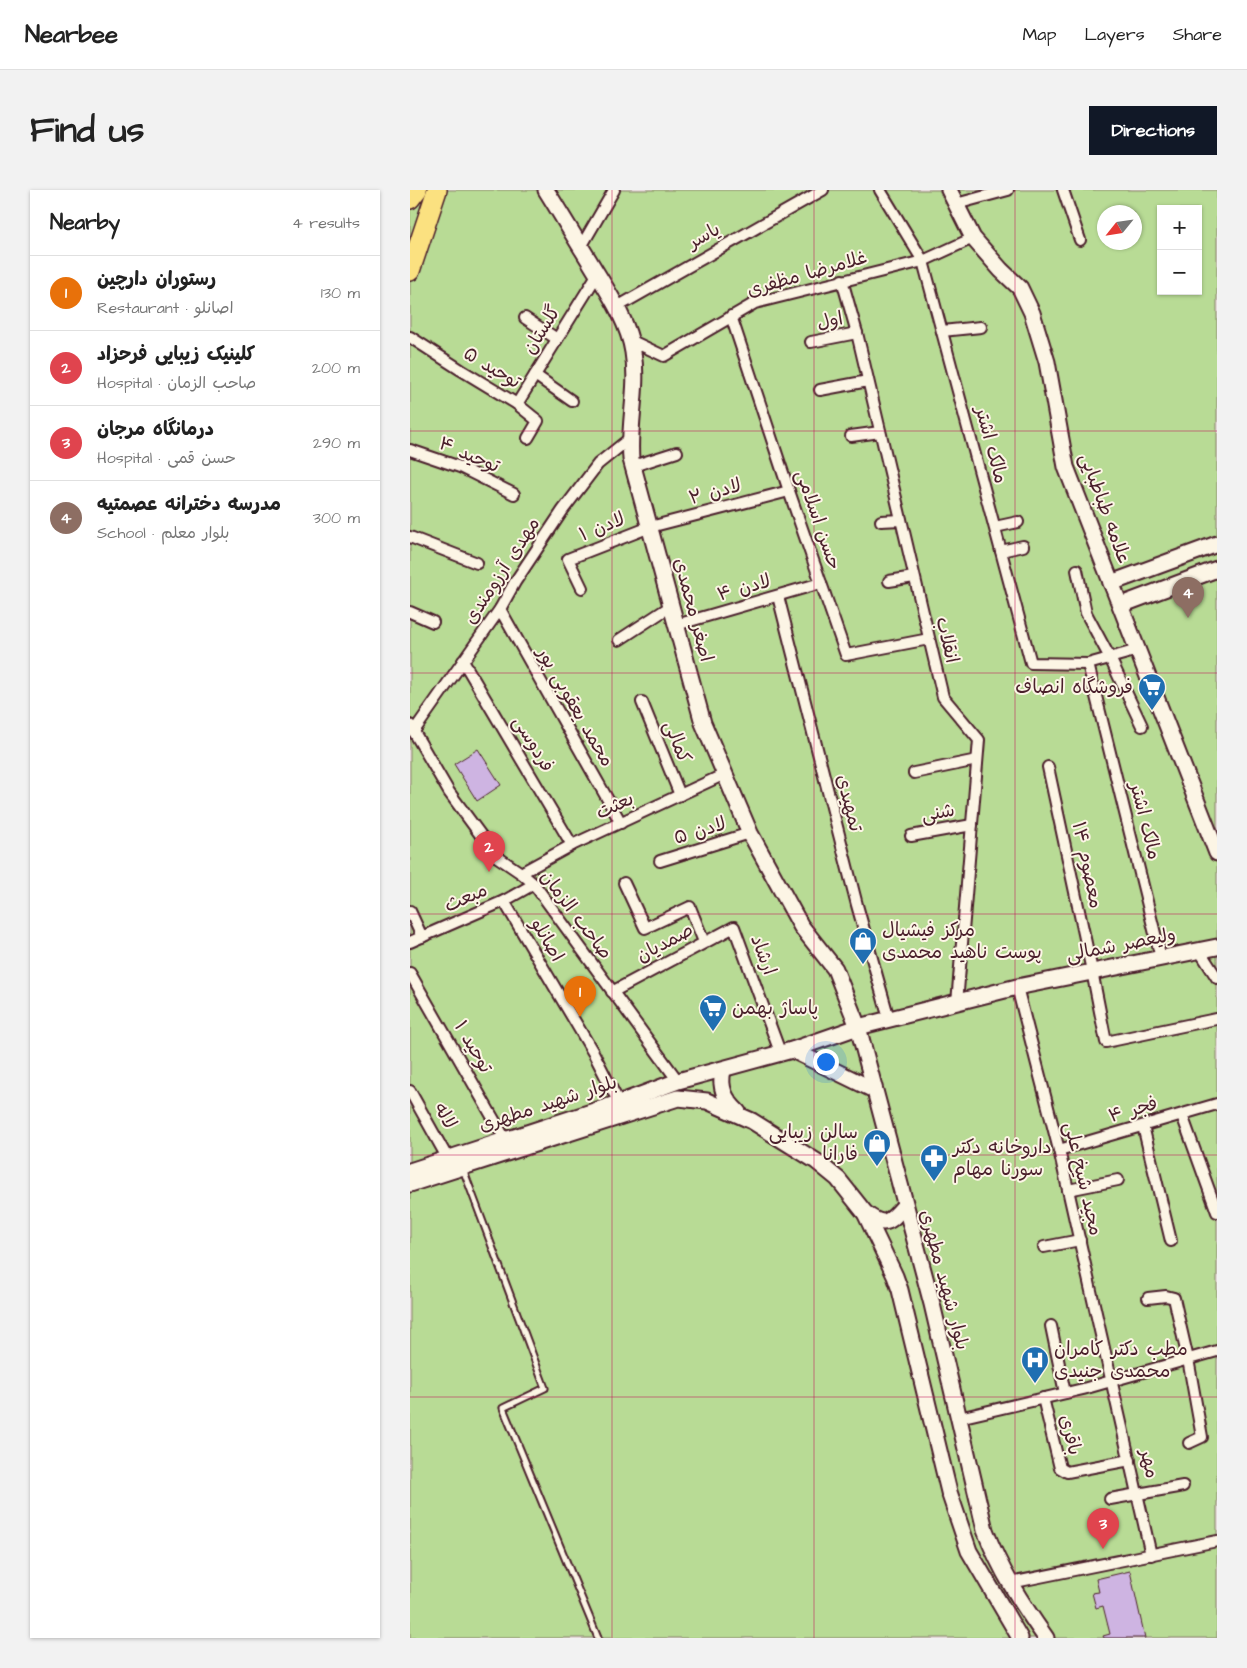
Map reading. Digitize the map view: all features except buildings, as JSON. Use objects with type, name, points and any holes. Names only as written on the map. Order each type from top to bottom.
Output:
[{"type":"highway","points":[[410,199],[417,190]]},
{"type":"highway","points":[[410,270],[436,190]]},
{"type":"main road","name":"اصغر محمدی","points":[[546,190],[617,307],[630,340],[633,352],[635,389],[629,439],[633,466],[703,723],[750,833],[801,926],[835,969],[858,1027]]},
{"type":"main road","name":"علامه طباطبایی","points":[[949,190],[974,238],[1000,270],[1020,288],[1032,314],[1047,362],[1066,467],[1217,853]]},
{"type":"main road","points":[[1111,583],[1217,544]]},
{"type":"main road","points":[[1121,605],[1217,570]]},
{"type":"main road","name":"ولیعصر شمالی","points":[[858,1027],[1018,987],[1217,947]]},
{"type":"main road","name":"بلوار شهید مطهری","points":[[410,1171],[678,1082],[786,1051],[858,1027],[904,1206],[932,1304],[985,1530],[994,1555],[1018,1598],[1046,1638]]},
{"type":"main road","points":[[786,1051],[874,1090]]},
{"type":"main road","points":[[723,1070],[720,1080],[722,1088],[730,1104],[740,1114]]},
{"type":"main road","name":"بلوار شهید مطهری","points":[[410,1184],[678,1098],[708,1101],[740,1114],[792,1145],[830,1173],[838,1179],[865,1213],[900,1290],[949,1492],[969,1551],[1020,1638]]},
{"type":"main road","points":[[865,1213],[876,1221],[885,1222],[891,1219],[904,1206]]},
{"type":"main road","points":[[880,1244],[888,1230],[900,1225],[906,1228],[913,1236]]},
{"type":"street","points":[[581,247],[614,190]]},
{"type":"street","name":"یاسر","points":[[617,307],[808,194],[823,190]]},
{"type":"street","name":"مالک اشتر","points":[[880,190],[923,261],[1031,663],[1088,664],[1138,650]]},
{"type":"street","points":[[956,204],[1008,190]]},
{"type":"street","points":[[1063,190],[1080,240]]},
{"type":"street","name":"غلامرضا مظفری","points":[[630,340],[664,356],[755,303],[923,261],[974,238]]},
{"type":"street","name":"گلستان","points":[[517,404],[597,275]]},
{"type":"street","name":"انقلاب","points":[[842,280],[857,333],[943,698],[979,740],[957,1003]]},
{"type":"street","name":"حسن اسلامی","points":[[731,316],[846,655],[929,639]]},
{"type":"street","points":[[525,318],[557,339]]},
{"type":"street","points":[[942,331],[981,327]]},
{"type":"street","name":"اول","points":[[811,342],[857,333]]},
{"type":"street","name":"توحید ۵","points":[[410,337],[517,404],[538,421],[528,438]]},
{"type":"street","points":[[535,375],[572,401]]},
{"type":"street","points":[[820,390],[868,381]]},
{"type":"street","points":[[851,436],[880,432]]},
{"type":"street","name":"مهدی آرزومندی","points":[[412,728],[500,609],[514,582],[598,464],[629,439]]},
{"type":"street","name":"توحید ۴","points":[[410,450],[460,467],[514,494]]},
{"type":"street","points":[[633,466],[677,452]]},
{"type":"street","name":"لادن ۲","points":[[650,527],[789,491]]},
{"type":"street","points":[[881,521],[901,520]]},
{"type":"street","points":[[995,527],[1018,522]]},
{"type":"street","name":"لادن ۱","points":[[582,588],[568,559],[650,527]]},
{"type":"street","points":[[410,536],[477,563]]},
{"type":"street","points":[[1001,551],[1023,546]]},
{"type":"street","points":[[1077,570],[1086,613],[1110,658],[1142,726]]},
{"type":"street","points":[[890,581],[914,577]]},
{"type":"street","name":"لادن ۴","points":[[676,625],[821,584]]},
{"type":"street","name":"تمهیدی","points":[[778,596],[857,905],[889,1018]]},
{"type":"street","points":[[619,640],[671,606]]},
{"type":"street","name":"محمد یعقوبی پور","points":[[500,609],[621,823]]},
{"type":"street","points":[[410,612],[433,622]]},
{"type":"street","name":"فردوسی","points":[[463,661],[572,845]]},
{"type":"street","name":"مالک اشتر","points":[[1088,664],[1161,958]]},
{"type":"street","name":"کمالی","points":[[642,702],[680,795]]},
{"type":"street","name":"صاحب الزمان","points":[[412,728],[450,792],[496,856],[521,872],[534,884],[678,1082]]},
{"type":"street","points":[[914,773],[977,760]]},
{"type":"street","name":"۱۴ معصوم","points":[[1048,767],[1106,1042],[1216,1019]]},
{"type":"street","name":"بعثت","points":[[521,872],[572,845],[725,774]]},
{"type":"street","name":"شنی","points":[[911,836],[972,825]]},
{"type":"street","name":"لادن ۵","points":[[660,861],[750,833]]},
{"type":"street","name":"مبعث","points":[[410,942],[504,901],[534,884]]},
{"type":"street","points":[[624,884],[645,928],[690,907],[704,942]]},
{"type":"street","name":"اصانلو","points":[[504,901],[594,1054],[619,1102]]},
{"type":"street","points":[[410,911],[422,937]]},
{"type":"street","name":"صمدیان","points":[[612,992],[734,927]]},
{"type":"street","name":"ارشاد","points":[[734,927],[786,1051]]},
{"type":"street","points":[[1198,950],[1217,978]]},
{"type":"street","name":"توحید ۱","points":[[410,973],[505,1139]]},
{"type":"street","name":"مجید شیخ علی","points":[[1018,987],[1059,1150],[1112,1380]]},
{"type":"street","name":"لاله","points":[[410,1091],[448,1159]]},
{"type":"street","name":"فجر ۴","points":[[1059,1150],[1217,1104]]},
{"type":"street","points":[[1182,1115],[1214,1191],[1217,1212]]},
{"type":"street","points":[[1143,1126],[1171,1241]]},
{"type":"street","points":[[1068,1190],[1118,1180]]},
{"type":"street","points":[[1044,1247],[1080,1240]]},
{"type":"street","points":[[1148,1298],[1166,1296],[1174,1298],[1188,1359],[1202,1437],[1189,1443]]},
{"type":"street","points":[[1051,1326],[1065,1393]]},
{"type":"street","points":[[958,1418],[1065,1393],[1188,1359],[1216,1355]]},
{"type":"street","name":"مهر","points":[[1112,1380],[1151,1554]]},
{"type":"street","name":"باقری","points":[[1043,1398],[1060,1468],[1067,1472],[1130,1460]]},
{"type":"street","points":[[1110,1499],[1183,1486]]},
{"type":"street","points":[[1010,1583],[1217,1541]]},
{"type":"lane","points":[[463,1167],[545,1388],[503,1408],[598,1638]]},
{"type":"green space","points":[[410,190],[1217,190],[1217,1638],[410,1638]]},
{"type":"place","name":"مدرسه دخترانه عصمتیه","points":[[1188,618]]},
{"type":"place","name":"فروشگاه انصاف","points":[[1152,711]]},
{"type":"place","name":"کلینیک زیبایی فرحزاد","points":[[489,872]]},
{"type":"place","name":"مرکز فیشیال پوست ناهید محمدی","points":[[863,965]]},
{"type":"place","name":"رستوران دارچین","points":[[580,1017]]},
{"type":"place","name":"پاساژ بهمن","points":[[713,1032]]},
{"type":"place","name":"سالن زیبایی فارانا","points":[[877,1167]]},
{"type":"place","name":"داروخانه دکتر سورنا مهام","points":[[934,1182]]},
{"type":"place","name":"مطب دکتر کامران محمدی جنیدی","points":[[1035,1384]]},
{"type":"place","name":"درمانگاه مرجان","points":[[1103,1549]]}]
